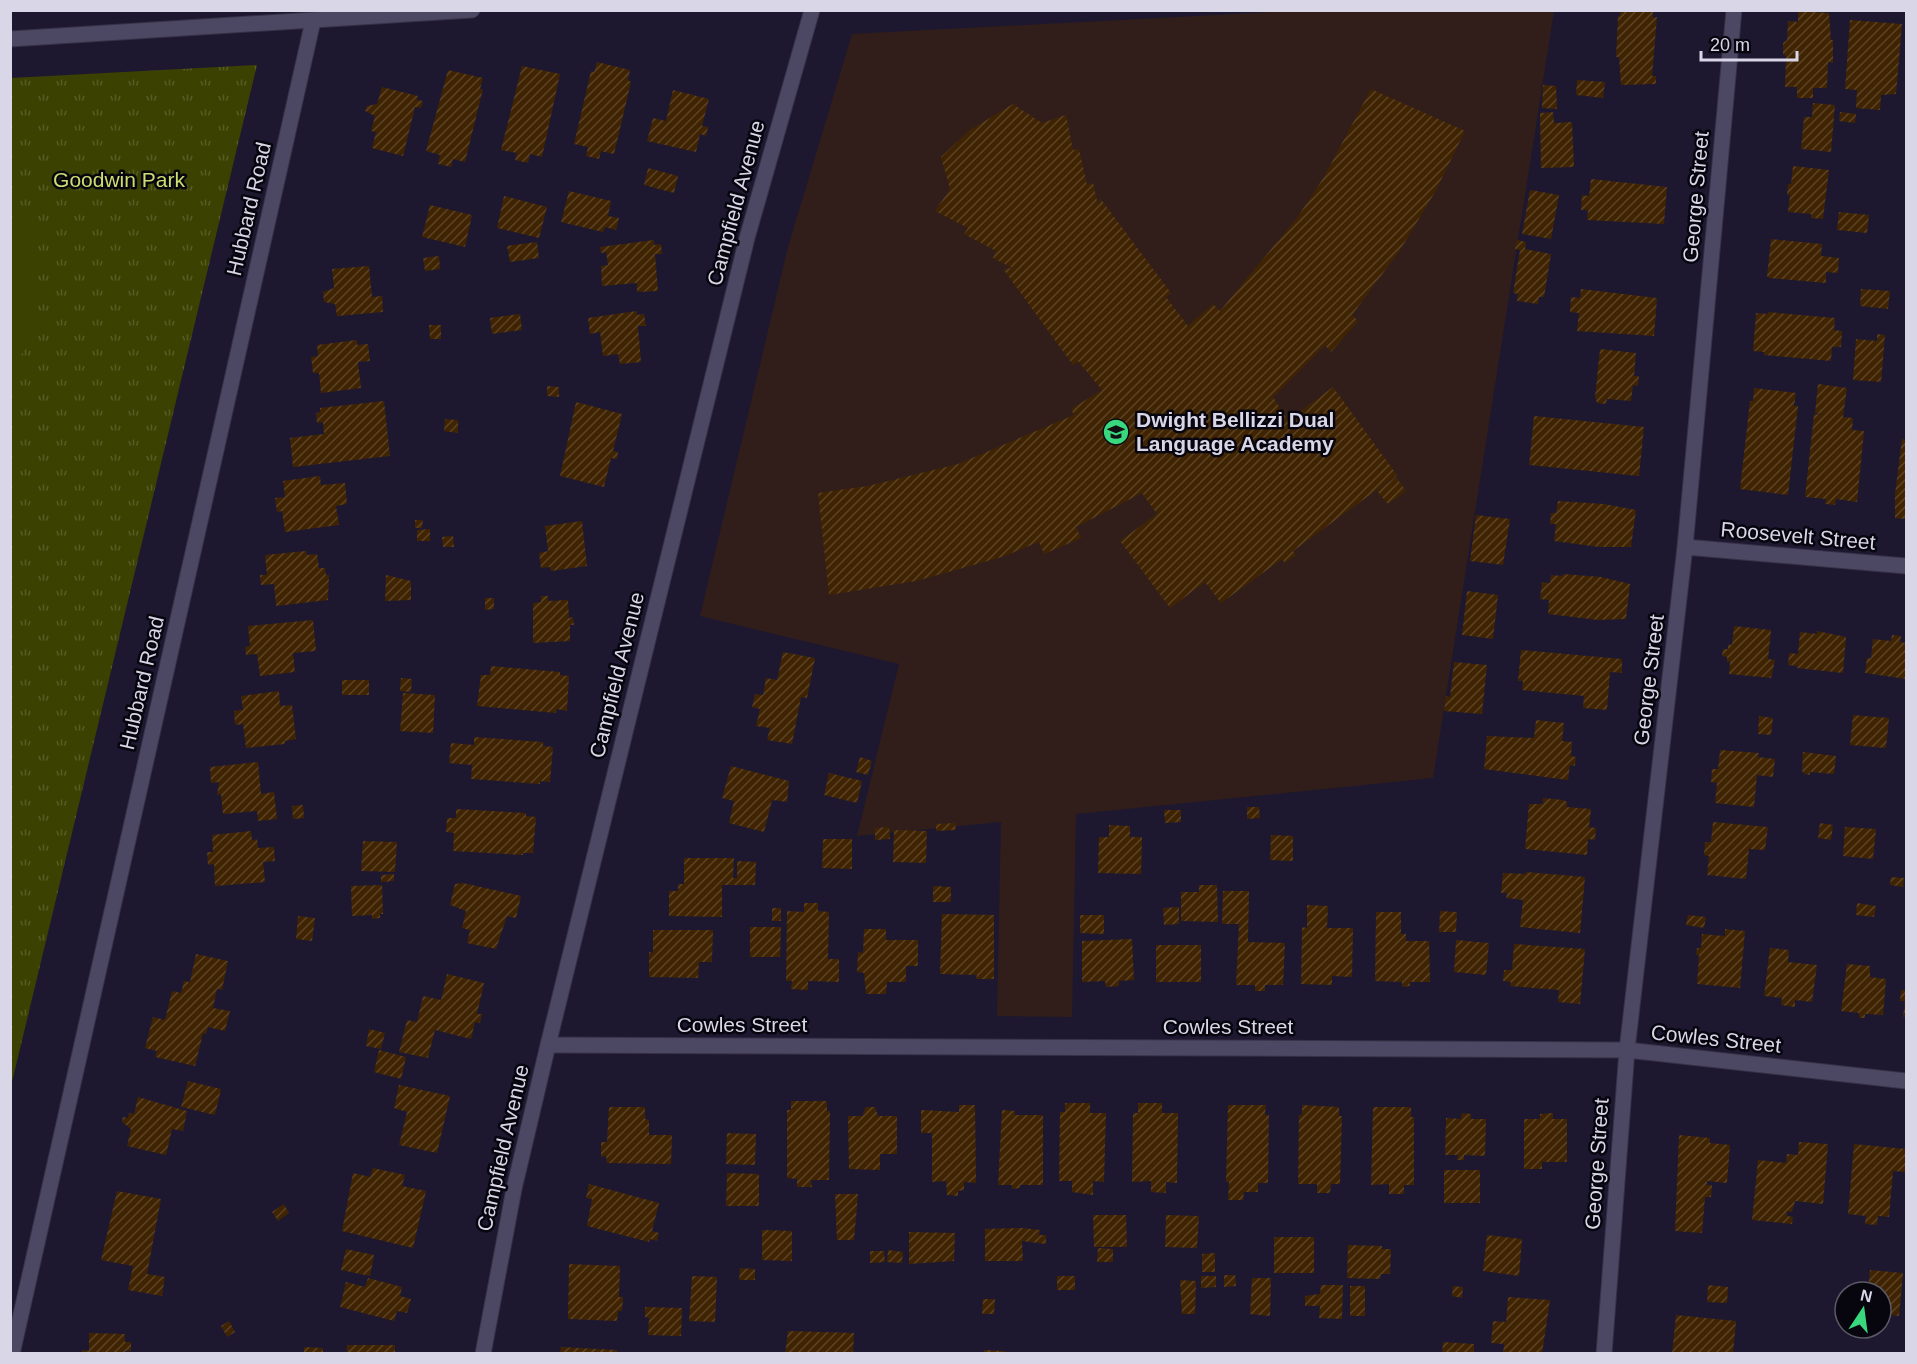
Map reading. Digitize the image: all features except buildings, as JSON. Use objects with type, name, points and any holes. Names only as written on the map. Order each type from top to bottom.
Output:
[{"type":"street","points":[[10,39],[472,10]]},
{"type":"street","name":"Campfield Avenue","points":[[483,1353],[514,1189],[548,1045],[747,238],[812,10]]},
{"type":"street","name":"George Street","points":[[1604,1353],[1627,1050],[1685,547],[1734,10]]},
{"type":"street","name":"Hubbard Road","points":[[12,1353],[313,21]]},
{"type":"street","name":"Roosevelt Street","points":[[1685,547],[1906,566]]},
{"type":"street","name":"Cowles Street","points":[[548,1045],[1627,1050],[1906,1081]]},
{"type":"shaded area","name":"Dwight Bellizzi Dual Language Academy","points":[[1291,11],[1554,11],[1433,778],[1076,814],[1072,1017],[997,1016],[1001,822],[857,836],[899,664],[700,616],[788,247],[852,34]]},
{"type":"green space","name":"Goodwin Park","points":[[257,65],[11,1086],[11,78]]},
{"type":"green space","points":[[31,224],[31,340],[11,370],[11,225]]},
{"type":"place","name":"Dwight Bellizzi Dual Language Academy","points":[[1116,432]]}]
